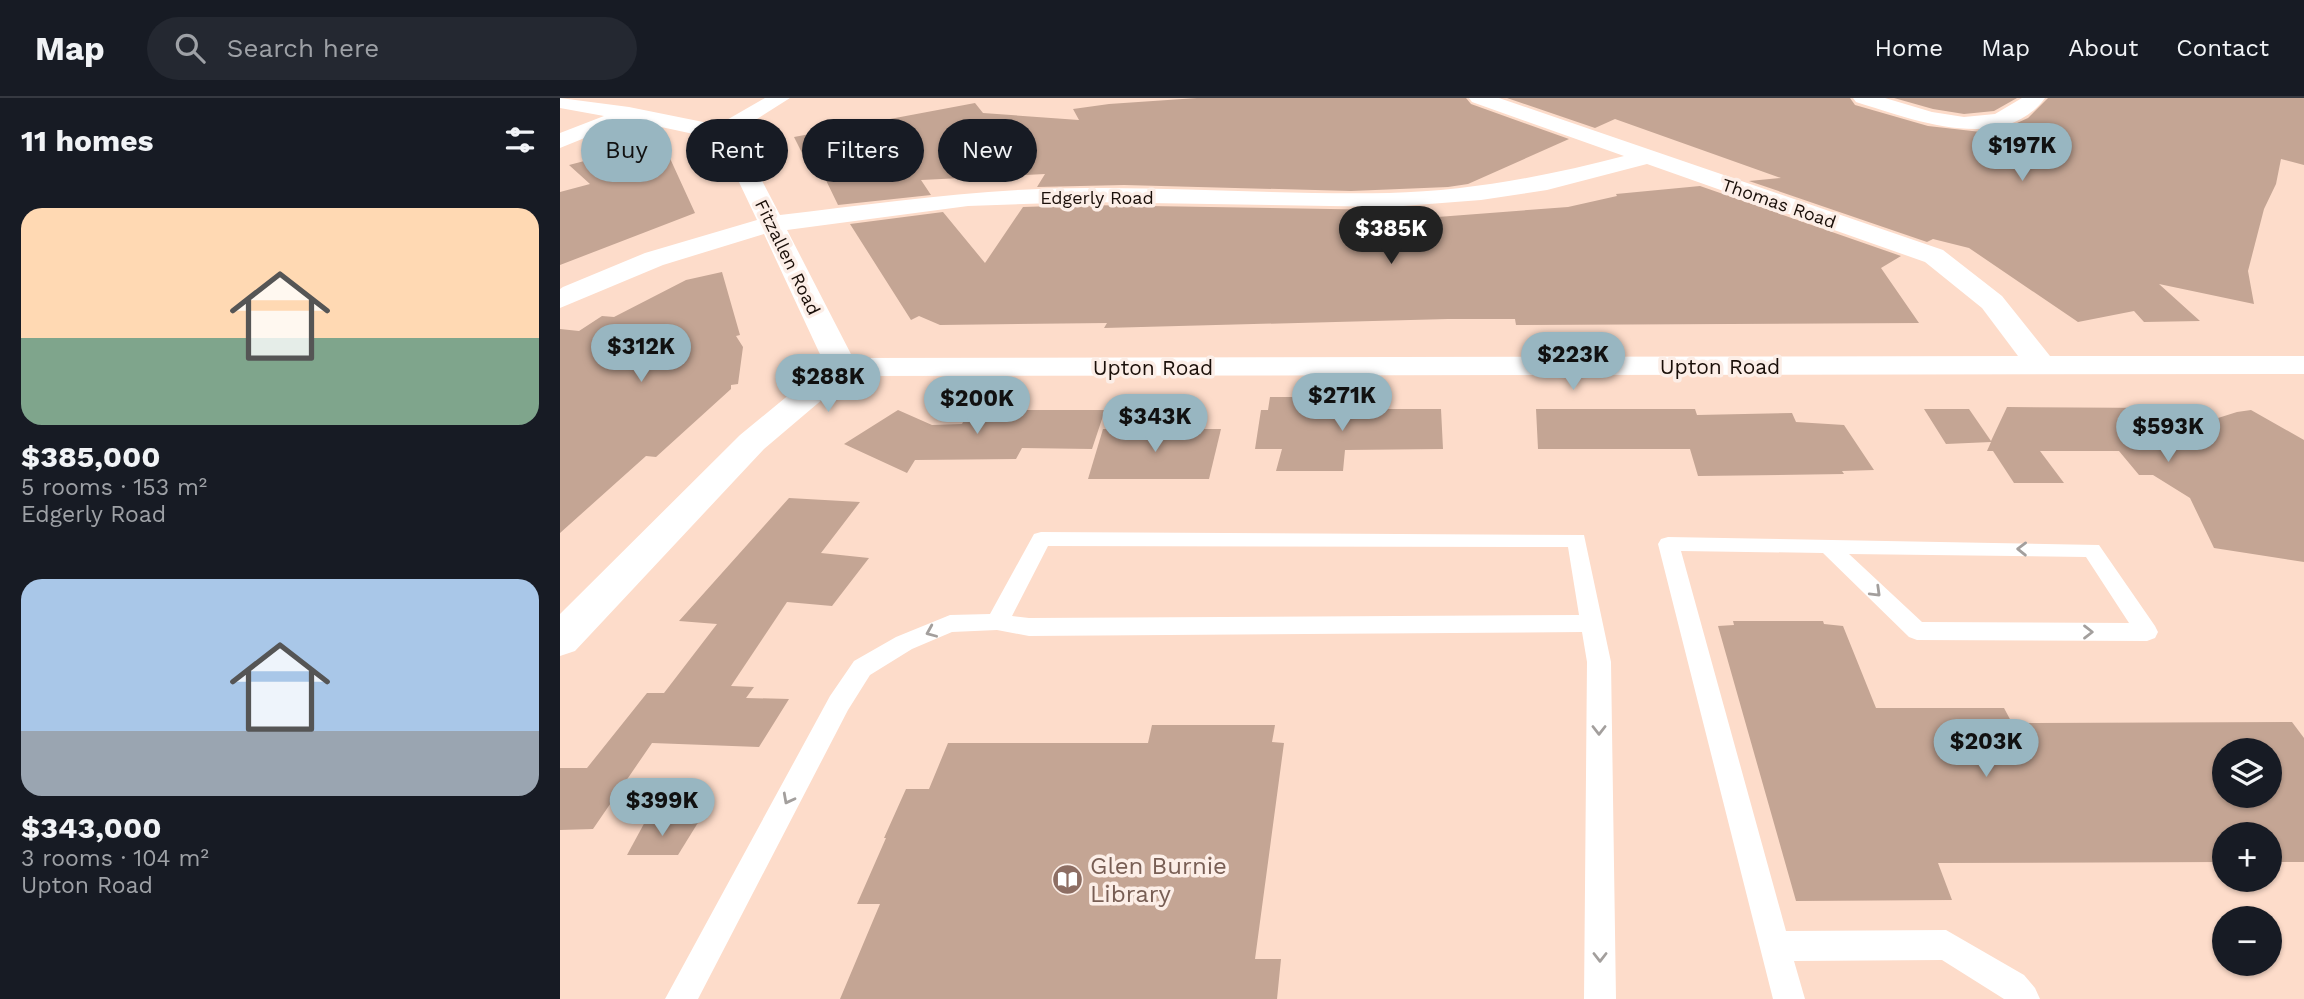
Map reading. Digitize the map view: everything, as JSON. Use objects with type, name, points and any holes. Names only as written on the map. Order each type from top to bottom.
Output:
[{"type":"street","points":[[744,119],[780,98]]},
{"type":"street","name":"Thomas Road","points":[[1479,98],[1934,256],[1992,302],[2042,366]]},
{"type":"street","points":[[1863,98],[1938,118],[1975,123],[1999,120],[2035,98]]},
{"type":"street","points":[[560,102],[686,123]]},
{"type":"street","points":[[560,141],[629,113]]},
{"type":"street","name":"Edgerly Road","points":[[560,300],[654,259],[771,224],[968,199],[1085,195],[1390,200],[1468,194],[1547,183],[1646,157]]},
{"type":"street","name":"Fitzallen Road","points":[[751,182],[842,367]]},
{"type":"street","name":"Upton Road","points":[[842,367],[2304,365]]},
{"type":"street","points":[[560,640],[752,443],[842,367]]},
{"type":"lane","points":[[997,622],[1041,539],[1577,540],[1599,662],[1601,999]]},
{"type":"lane","points":[[1789,999],[1668,544],[1827,545],[2092,550],[2147,632],[1917,631],[1827,545]]},
{"type":"lane","points":[[681,999],[839,703],[862,668],[905,643],[950,624],[997,622],[1029,627],[1592,623]]},
{"type":"lane","points":[[1775,946],[1946,945],[2013,986],[2024,999]]},
{"type":"building","points":[[1197,98],[1466,98],[1471,104],[1569,139],[1468,184],[1448,187],[1351,191],[1124,185],[1037,187],[1045,174],[1037,174],[1037,119],[938,119],[938,179],[924,180],[924,119],[890,119],[975,103],[983,113],[1079,120],[1073,109]]},
{"type":"building","points":[[1507,98],[1850,98],[1855,105],[1928,126],[1981,132],[2006,128],[2028,118],[2048,98],[2304,98],[2304,165],[2281,159],[2276,184],[2264,209],[2248,271],[2254,304],[2159,284],[2200,321],[2144,322],[2134,311],[2078,322],[1969,248],[1933,239],[1927,242],[1749,181],[1781,178],[1615,119],[1595,128]]},
{"type":"building","points":[[1894,98],[2017,98],[1994,111],[1964,114]]},
{"type":"building","points":[[802,135],[802,153],[794,137]]},
{"type":"building","points":[[581,162],[581,176],[569,165]]},
{"type":"building","points":[[672,163],[695,213],[560,265],[560,192],[590,184],[588,182],[672,182]]},
{"type":"building","points":[[827,182],[922,182],[931,195],[838,205]]},
{"type":"building","points":[[1700,186],[1901,256],[1881,268],[1919,323],[1516,325],[1515,319],[1448,319],[1104,328],[1107,323],[940,325],[919,316],[911,320],[850,224],[943,212],[985,263],[1023,207],[1085,205],[1390,210],[1415,208],[1385,221],[1568,207],[1617,196],[1616,194]]},
{"type":"building","points":[[722,272],[740,335],[736,336],[743,347],[738,384],[731,385],[731,389],[656,457],[646,456],[560,533],[560,329],[579,331],[602,316],[614,317],[686,280]]},
{"type":"building","points":[[1270,397],[1303,397],[1301,409],[1441,409],[1443,449],[1345,450],[1343,471],[1276,471],[1282,449],[1255,449],[1261,410],[1268,410]]},
{"type":"building","points":[[2007,407],[2160,408],[2180,430],[2251,410],[2304,440],[2304,562],[2214,548],[2190,498],[2153,475],[2139,475],[2119,451],[2040,451],[2064,483],[2014,483],[1993,451],[1987,451],[1991,442],[1946,444],[1924,409],[1969,409],[1991,441]]},
{"type":"building","points":[[1536,409],[1695,409],[1697,415],[1792,413],[1796,422],[1844,425],[1874,470],[1842,471],[1844,474],[1698,476],[1690,449],[1538,449]]},
{"type":"building","points":[[898,410],[932,425],[962,424],[969,410],[1105,410],[1092,449],[1022,448],[1016,459],[915,460],[907,473],[844,444]]},
{"type":"building","points":[[1103,429],[1221,429],[1209,479],[1088,479]]},
{"type":"building","points":[[789,498],[860,502],[821,553],[869,558],[832,606],[787,602],[731,686],[754,687],[746,698],[789,699],[759,747],[652,743],[593,829],[560,830],[560,768],[587,768],[647,693],[664,693],[717,624],[679,621]]},
{"type":"building","points":[[1733,621],[1823,621],[1824,624],[1843,626],[1876,708],[2004,708],[2012,723],[2292,722],[2304,738],[2304,862],[2282,862],[2282,822],[2212,822],[2212,862],[1938,863],[1952,900],[1796,901],[1718,626],[1734,625]]},
{"type":"building","name":"Glen Burnie Library","points":[[1152,725],[1275,725],[1272,742],[1284,743],[1255,959],[1281,959],[1277,999],[840,999],[880,904],[857,904],[884,838],[906,789],[929,789],[948,743],[1148,743]]},
{"type":"building","points":[[646,820],[699,821],[678,855],[627,855]]},
{"type":"place","name":"Glen Burnie Library","points":[[1067,880]]}]
